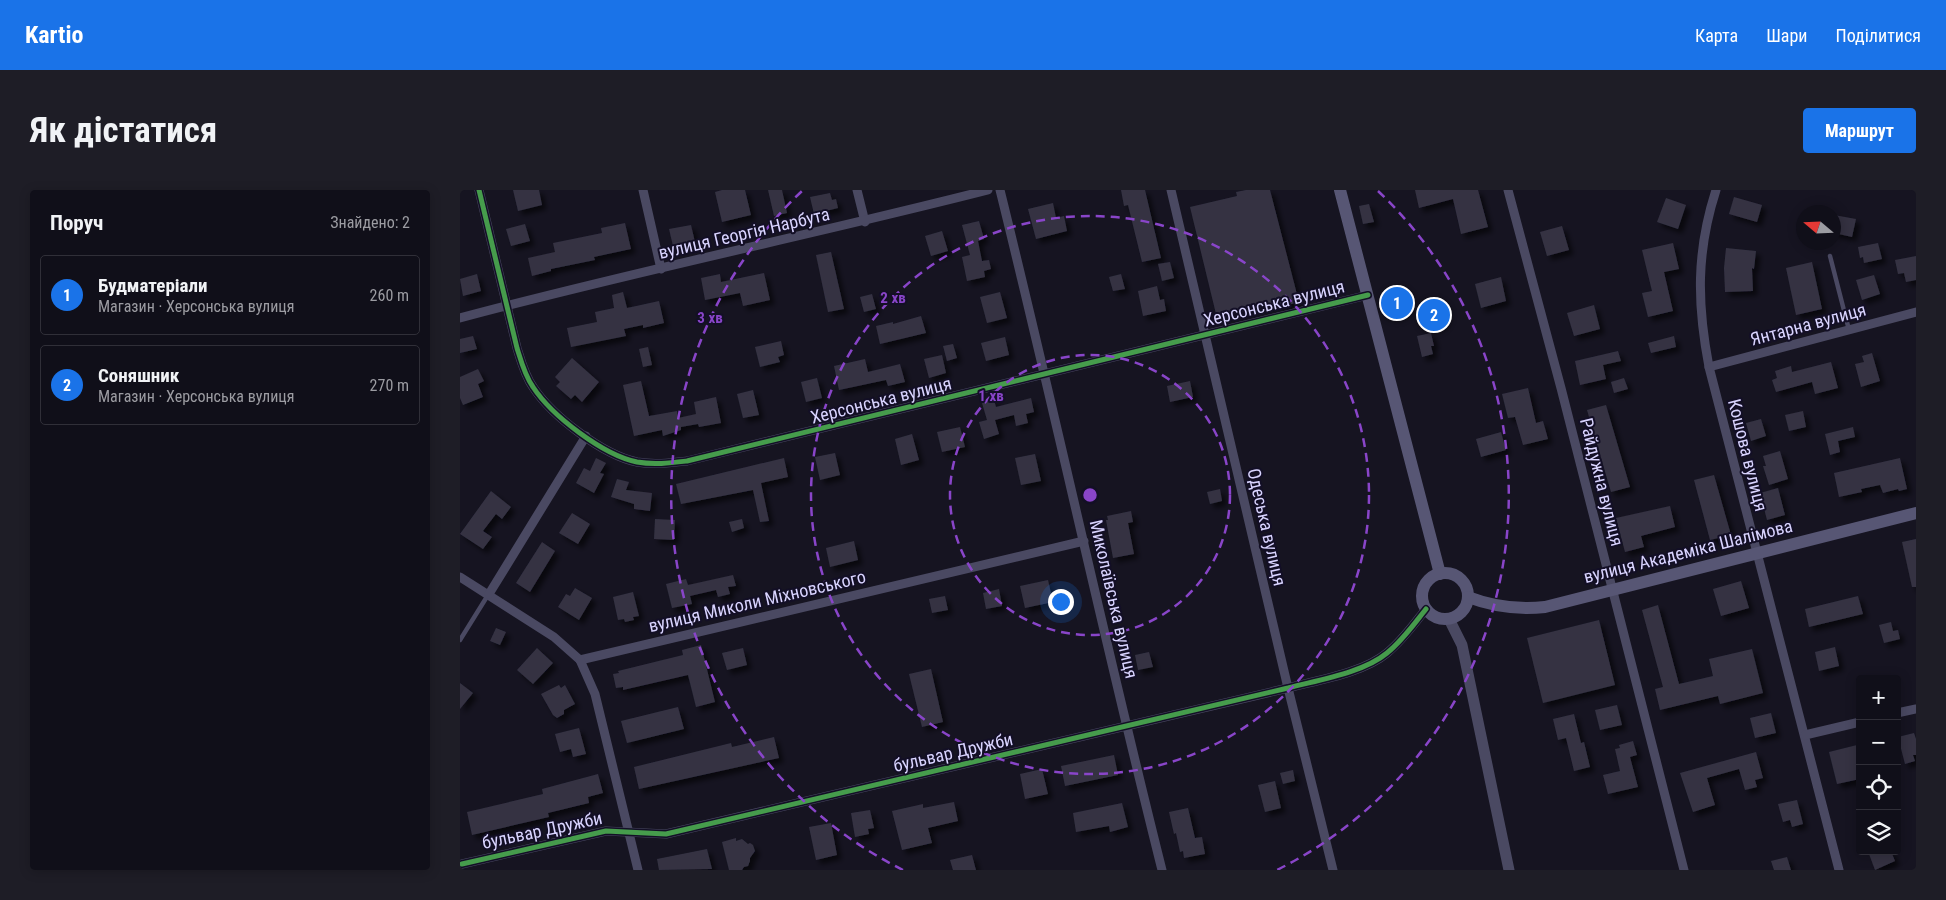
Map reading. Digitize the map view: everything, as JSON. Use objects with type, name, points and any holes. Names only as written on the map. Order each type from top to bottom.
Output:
[{"type":"main road","points":[[1340,190],[1440,574]]},
{"type":"main road","name":"вулиця Академіка Шалімова","points":[[1468,597],[1489,605],[1508,608],[1527,609],[1545,606],[1916,512]]},
{"type":"main road","points":[[1440,574],[1452,574],[1459,578],[1467,589],[1468,597],[1463,611],[1449,619],[1434,616],[1426,609],[1422,598],[1423,590],[1431,578],[1440,574]]},
{"type":"street","points":[[479,190],[508,305]]},
{"type":"street","points":[[643,190],[661,269]]},
{"type":"street","points":[[857,190],[865,222]]},
{"type":"street","name":"вулиця Георгія Нарбута","points":[[460,318],[508,305],[865,222],[988,190]]},
{"type":"street","name":"Миколаївська вулиця","points":[[1000,190],[1046,374],[1126,726],[1162,870]]},
{"type":"street","name":"Одеська вулиця","points":[[1171,190],[1288,688],[1333,870]]},
{"type":"street","name":"Райдужна вулиця","points":[[1508,190],[1561,388],[1684,870]]},
{"type":"street","name":"Кошова вулиця","points":[[1716,190],[1706,226],[1700,266],[1700,303],[1709,367],[1756,552],[1806,735],[1839,870]]},
{"type":"street","name":"Херсонська вулиця","points":[[508,305],[523,368],[532,386],[548,406],[586,436],[612,451],[636,462],[662,464],[687,461],[1368,295]]},
{"type":"street","name":"Янтарна вулиця","points":[[1709,367],[1916,312]]},
{"type":"street","points":[[489,594],[586,436]]},
{"type":"street","name":"вулиця Миколи Міхновського","points":[[580,660],[1084,541]]},
{"type":"street","points":[[460,577],[489,594],[554,638],[580,660],[595,694],[638,870]]},
{"type":"street","name":"бульвар Дружби","points":[[462,864],[606,831],[666,834],[1288,688],[1352,670],[1386,654],[1402,639],[1426,609]]},
{"type":"street","points":[[1449,619],[1462,645],[1509,870]]},
{"type":"street","points":[[1901,712],[1916,709]]},
{"type":"street","points":[[1806,735],[1856,723]]},
{"type":"lane","points":[[1830,256],[1849,330]]},
{"type":"lane","points":[[460,640],[489,594]]},
{"type":"building","points":[[513,190],[539,190],[542,205],[518,211]]},
{"type":"building","points":[[722,190],[745,190],[751,215],[722,222],[715,192]]},
{"type":"building","points":[[768,190],[782,190],[787,213],[774,216]]},
{"type":"building","points":[[1121,190],[1145,190],[1161,258],[1142,262],[1128,205],[1124,206]]},
{"type":"building","points":[[1270,190],[1299,302],[1281,307],[1280,303],[1217,318],[1190,207],[1237,196],[1236,192]]},
{"type":"building","points":[[1415,190],[1478,190],[1488,227],[1461,234],[1453,199],[1419,208]]},
{"type":"building","points":[[830,193],[832,200],[836,199],[838,208],[814,214],[810,197]]},
{"type":"building","points":[[1734,197],[1762,205],[1757,222],[1729,214]]},
{"type":"building","points":[[1666,198],[1686,205],[1678,229],[1657,222]]},
{"type":"building","points":[[1053,203],[1056,218],[1064,216],[1067,231],[1036,239],[1028,209]]},
{"type":"building","points":[[1369,204],[1374,222],[1363,224],[1359,206]]},
{"type":"building","points":[[1841,216],[1856,219],[1852,237],[1841,235]]},
{"type":"building","points":[[979,221],[984,239],[978,241],[982,261],[989,260],[991,269],[984,271],[985,277],[967,281],[962,257],[970,255],[962,225]]},
{"type":"building","points":[[625,223],[631,249],[594,257],[595,260],[551,269],[551,271],[532,276],[528,258],[555,252],[553,243],[602,233],[601,228]]},
{"type":"building","points":[[525,224],[530,241],[511,246],[506,229]]},
{"type":"building","points":[[691,225],[695,242],[673,246],[669,229]]},
{"type":"building","points":[[1562,226],[1569,250],[1547,256],[1540,232]]},
{"type":"building","points":[[942,231],[948,251],[931,256],[925,236]]},
{"type":"building","points":[[1673,243],[1679,269],[1664,272],[1673,311],[1648,317],[1642,293],[1652,291],[1642,250]]},
{"type":"building","points":[[1878,243],[1882,259],[1864,263],[1863,257],[1860,258],[1858,247]]},
{"type":"building","points":[[1726,248],[1756,251],[1754,269],[1752,268],[1753,291],[1725,292],[1724,268]]},
{"type":"building","points":[[831,252],[844,309],[828,312],[816,255]]},
{"type":"building","points":[[1916,256],[1916,280],[1906,282],[1904,273],[1898,274],[1895,260]]},
{"type":"building","points":[[1170,262],[1174,278],[1162,281],[1158,264]]},
{"type":"building","points":[[1812,262],[1822,309],[1796,315],[1786,268]]},
{"type":"building","points":[[764,273],[770,300],[743,306],[740,293],[705,300],[701,278],[720,274],[721,282]]},
{"type":"building","points":[[477,274],[481,291],[463,296],[460,279]]},
{"type":"building","points":[[1121,274],[1125,289],[1113,291],[1109,277]]},
{"type":"building","points":[[1874,275],[1880,294],[1862,300],[1856,280]]},
{"type":"building","points":[[1501,277],[1506,301],[1481,308],[1475,284]]},
{"type":"building","points":[[1157,286],[1160,300],[1164,299],[1166,311],[1143,316],[1138,291]]},
{"type":"building","points":[[623,292],[627,308],[659,301],[664,323],[643,328],[643,325],[624,329],[626,336],[571,347],[567,328],[597,322],[595,312],[614,308],[612,295]]},
{"type":"building","points":[[1000,292],[1007,318],[987,323],[980,297]]},
{"type":"building","points":[[872,294],[876,309],[864,312],[860,297]]},
{"type":"building","points":[[1440,304],[1443,323],[1429,326],[1425,308]]},
{"type":"building","points":[[1594,305],[1600,329],[1574,336],[1567,313]]},
{"type":"building","points":[[921,316],[926,333],[880,344],[876,326],[893,322],[893,324]]},
{"type":"building","points":[[1431,333],[1434,346],[1431,346],[1433,354],[1422,357],[1417,336]]},
{"type":"building","points":[[473,336],[477,349],[460,353],[460,339]]},
{"type":"building","points":[[1674,336],[1676,347],[1651,353],[1648,343]]},
{"type":"building","points":[[1005,337],[1009,355],[986,361],[981,343]]},
{"type":"building","points":[[781,341],[784,355],[778,357],[780,362],[760,367],[755,347]]},
{"type":"building","points":[[953,344],[957,358],[947,361],[943,346]]},
{"type":"building","points":[[648,347],[652,365],[643,367],[639,349]]},
{"type":"building","points":[[1618,351],[1621,361],[1603,365],[1606,379],[1580,385],[1575,361]]},
{"type":"building","points":[[1872,353],[1880,381],[1861,387],[1855,364],[1864,362],[1862,356]]},
{"type":"building","points":[[942,355],[946,373],[929,378],[924,359]]},
{"type":"building","points":[[572,358],[599,382],[582,402],[575,395],[571,399],[556,386],[560,382],[555,377]]},
{"type":"building","points":[[865,359],[868,372],[900,364],[905,382],[888,386],[886,380],[839,390],[834,366]]},
{"type":"building","points":[[1831,362],[1838,388],[1815,394],[1812,382],[1776,392],[1772,380],[1777,378],[1775,371],[1791,366],[1792,372]]},
{"type":"building","points":[[478,369],[484,381],[478,384],[483,397],[463,405],[460,398],[460,377]]},
{"type":"building","points":[[817,378],[822,398],[806,402],[801,382]]},
{"type":"building","points":[[1624,378],[1628,389],[1614,393],[1611,382]]},
{"type":"building","points":[[641,381],[649,416],[677,411],[678,418],[696,414],[694,402],[716,397],[721,423],[699,427],[698,424],[681,427],[681,430],[663,436],[662,430],[634,436],[623,385]]},
{"type":"building","points":[[1190,381],[1193,397],[1170,402],[1167,386]]},
{"type":"building","points":[[1528,388],[1536,423],[1543,421],[1548,439],[1523,445],[1515,417],[1508,418],[1502,394]]},
{"type":"building","points":[[753,390],[759,415],[743,418],[737,394]]},
{"type":"building","points":[[1031,398],[1034,412],[1026,414],[1028,423],[1016,426],[1014,415],[995,420],[999,434],[984,439],[979,422],[987,420],[982,403],[994,400],[996,407]]},
{"type":"building","points":[[1606,405],[1630,487],[1611,492],[1587,410]]},
{"type":"building","points":[[1803,411],[1806,427],[1789,431],[1785,415]]},
{"type":"building","points":[[1761,419],[1766,436],[1751,441],[1746,423]]},
{"type":"building","points":[[960,427],[965,447],[942,452],[937,432]]},
{"type":"building","points":[[1853,427],[1855,437],[1838,441],[1840,452],[1830,455],[1825,434]]},
{"type":"building","points":[[1501,432],[1506,450],[1481,457],[1476,439]]},
{"type":"building","points":[[912,434],[919,460],[901,465],[895,439]]},
{"type":"building","points":[[1780,451],[1788,479],[1769,485],[1763,466],[1766,466],[1763,456]]},
{"type":"building","points":[[835,453],[840,475],[820,480],[815,457]]},
{"type":"building","points":[[1035,454],[1041,481],[1021,485],[1015,458]]},
{"type":"building","points":[[596,458],[606,463],[600,473],[604,474],[594,493],[576,483],[584,468],[590,471]]},
{"type":"building","points":[[784,458],[788,477],[761,483],[769,521],[760,522],[753,490],[681,504],[676,484]]},
{"type":"building","points":[[1900,458],[1907,489],[1883,493],[1880,485],[1861,489],[1862,492],[1839,497],[1834,473]]},
{"type":"building","points":[[1714,475],[1731,535],[1710,540],[1694,480]]},
{"type":"building","points":[[617,479],[629,482],[626,490],[652,493],[650,511],[634,509],[634,504],[611,497]]},
{"type":"building","points":[[1778,488],[1785,515],[1767,520],[1760,493]]},
{"type":"building","points":[[1220,489],[1222,501],[1210,504],[1207,492]]},
{"type":"building","points":[[491,491],[511,507],[502,519],[496,514],[483,531],[492,537],[483,549],[460,534]]},
{"type":"building","points":[[1670,506],[1675,527],[1641,536],[1644,547],[1625,552],[1616,518]]},
{"type":"building","points":[[1131,511],[1133,522],[1128,523],[1134,554],[1113,558],[1106,520],[1108,520],[1107,516]]},
{"type":"building","points":[[572,513],[590,524],[578,544],[559,533]]},
{"type":"building","points":[[655,519],[675,520],[674,540],[654,539]]},
{"type":"building","points":[[742,519],[744,528],[732,532],[729,522]]},
{"type":"building","points":[[1916,539],[1916,587],[1912,587],[1902,542]]},
{"type":"building","points":[[854,541],[858,560],[830,567],[826,548]]},
{"type":"building","points":[[542,542],[555,551],[530,592],[516,583]]},
{"type":"building","points":[[733,575],[736,586],[728,587],[730,594],[718,597],[716,590],[690,596],[692,604],[672,608],[666,584],[686,579],[688,585]]},
{"type":"building","points":[[1048,580],[1053,602],[1025,608],[1020,586]]},
{"type":"building","points":[[1741,581],[1749,608],[1721,616],[1713,589]]},
{"type":"building","points":[[575,588],[592,598],[579,620],[558,607],[566,594],[570,596]]},
{"type":"building","points":[[999,589],[1002,606],[986,609],[983,593]]},
{"type":"building","points":[[633,592],[639,616],[633,617],[634,620],[625,622],[624,619],[618,620],[613,597]]},
{"type":"building","points":[[945,596],[948,610],[932,613],[929,599]]},
{"type":"building","points":[[1858,596],[1863,614],[1809,627],[1805,609]]},
{"type":"building","points":[[1658,605],[1679,684],[1713,676],[1709,659],[1752,649],[1763,693],[1720,704],[1718,696],[1660,710],[1655,689],[1663,687],[1642,610]]},
{"type":"building","points":[[1599,620],[1615,685],[1543,703],[1527,638]]},
{"type":"building","points":[[1891,622],[1893,631],[1898,630],[1900,639],[1884,643],[1879,625]]},
{"type":"building","points":[[496,628],[506,632],[500,645],[490,641]]},
{"type":"building","points":[[701,645],[715,702],[696,707],[688,675],[623,690],[623,687],[616,688],[613,674],[619,673],[618,671],[683,655],[682,650]]},
{"type":"building","points":[[1835,647],[1839,666],[1819,671],[1815,652]]},
{"type":"building","points":[[537,648],[553,663],[533,684],[517,670]]},
{"type":"building","points":[[743,648],[747,665],[727,670],[722,653]]},
{"type":"building","points":[[1149,652],[1153,667],[1138,670],[1135,655]]},
{"type":"building","points":[[931,669],[943,722],[922,727],[909,674]]},
{"type":"building","points":[[460,683],[473,693],[460,709]]},
{"type":"building","points":[[559,685],[561,688],[565,685],[575,704],[564,710],[564,714],[557,718],[553,715],[541,694]]},
{"type":"building","points":[[1617,705],[1622,725],[1600,730],[1595,710]]},
{"type":"building","points":[[678,707],[684,729],[627,743],[621,721]]},
{"type":"building","points":[[1771,713],[1776,733],[1755,738],[1750,718]]},
{"type":"building","points":[[1574,714],[1581,743],[1584,742],[1590,767],[1574,771],[1566,738],[1558,740],[1553,719]]},
{"type":"building","points":[[579,728],[586,754],[573,757],[571,749],[560,752],[555,734]]},
{"type":"building","points":[[1914,733],[1916,755],[1913,755],[1915,761],[1905,764],[1901,749],[1901,736]]},
{"type":"building","points":[[774,737],[779,758],[639,789],[634,767],[731,743],[732,747]]},
{"type":"building","points":[[1633,741],[1637,755],[1630,757],[1638,787],[1608,794],[1603,775],[1620,771],[1615,749],[1620,748],[1619,745]]},
{"type":"building","points":[[1856,745],[1856,780],[1837,784],[1829,752]]},
{"type":"building","points":[[1756,752],[1763,778],[1755,780],[1757,787],[1745,790],[1739,769],[1707,778],[1715,805],[1693,812],[1680,773]]},
{"type":"building","points":[[1114,755],[1118,775],[1065,786],[1061,766]]},
{"type":"building","points":[[1042,769],[1048,794],[1025,799],[1020,774]]},
{"type":"building","points":[[1293,770],[1295,781],[1283,784],[1280,773]]},
{"type":"building","points":[[598,774],[603,793],[588,797],[589,803],[548,813],[549,817],[472,835],[467,812],[543,794],[542,789]]},
{"type":"building","points":[[1275,781],[1281,808],[1265,812],[1258,785]]},
{"type":"building","points":[[1797,800],[1803,824],[1792,827],[1790,820],[1783,822],[1778,804]]},
{"type":"building","points":[[954,802],[958,821],[928,828],[932,843],[902,850],[892,811],[923,804],[923,808]]},
{"type":"building","points":[[1122,803],[1128,827],[1110,832],[1109,826],[1076,832],[1073,813]]},
{"type":"building","points":[[1188,808],[1195,838],[1202,837],[1205,854],[1184,858],[1183,851],[1180,852],[1176,833],[1174,834],[1169,812]]},
{"type":"building","points":[[870,810],[874,828],[868,829],[869,834],[855,837],[851,813]]},
{"type":"building","points":[[831,823],[837,855],[816,860],[809,827]]},
{"type":"building","points":[[736,838],[736,841],[742,839],[748,844],[753,845],[755,851],[750,858],[748,866],[742,870],[729,870],[722,842]]},
{"type":"building","points":[[707,849],[712,869],[659,870],[657,859]]},
{"type":"building","points":[[972,855],[976,870],[953,870],[950,860]]},
{"type":"building","points":[[1869,855],[1893,855],[1895,861],[1875,870]]},
{"type":"building","points":[[1787,857],[1791,870],[1774,870],[1771,861]]},
{"type":"cycle path","points":[[479,190],[517,348],[530,383],[552,410],[579,433],[609,451],[624,458],[643,463],[687,461],[1368,295]]},
{"type":"cycle path","points":[[462,864],[606,831],[666,834],[1326,679],[1353,671],[1377,660],[1393,648],[1426,609]]},
{"type":"place","name":"Будматеріали","points":[[1397,303]]},
{"type":"place","name":"Соняшник","points":[[1434,315]]}]
